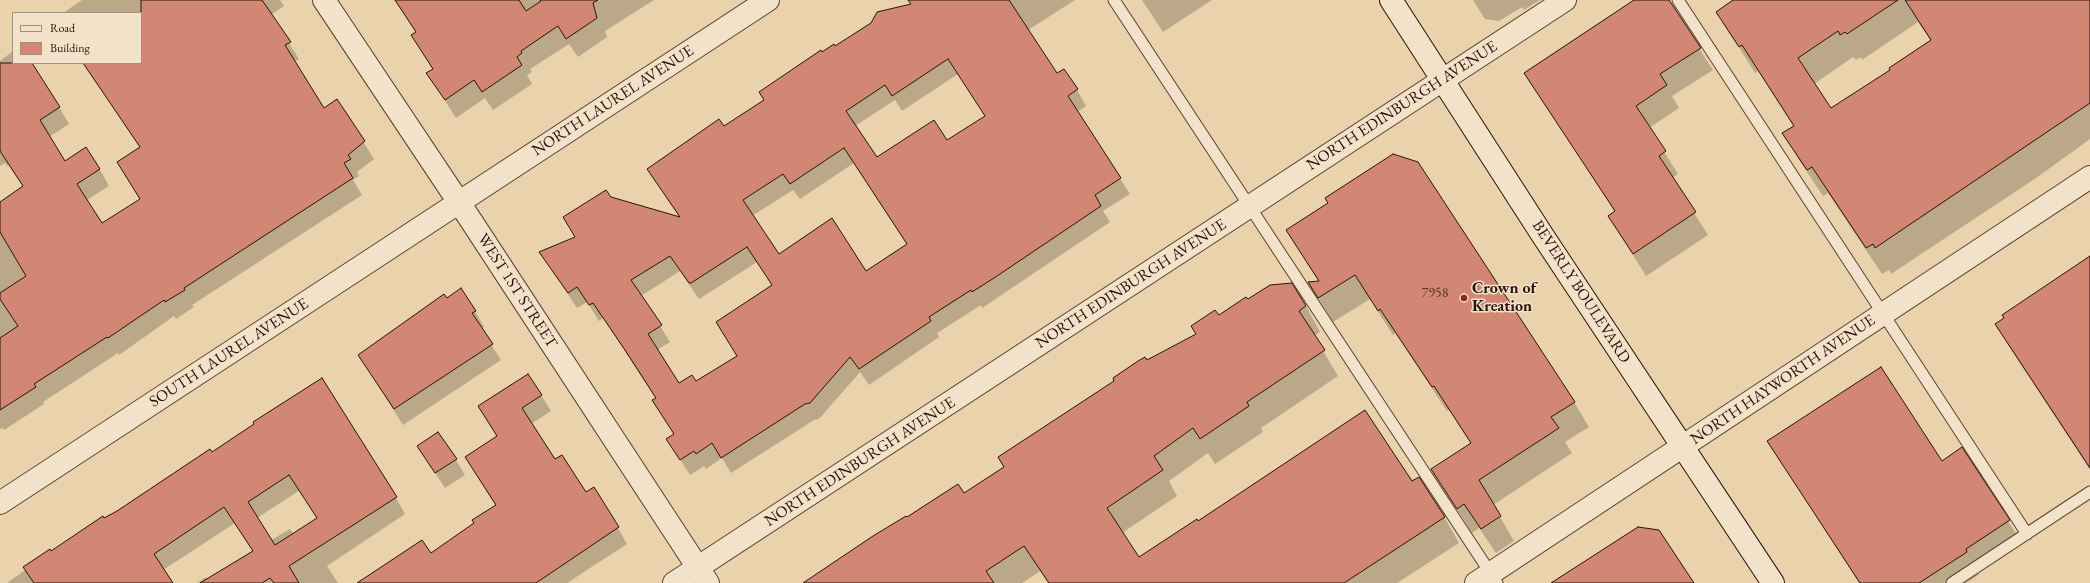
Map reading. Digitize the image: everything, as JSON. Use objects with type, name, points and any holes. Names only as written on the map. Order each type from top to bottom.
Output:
[{"type":"street","name":"WEST 1ST STREET","points":[[324,0],[703,576]]},
{"type":"street","name":"NORTH LAUREL AVENUE","points":[[459,203],[768,0]]},
{"type":"street","name":"BEVERLY BOULEVARD","points":[[1391,0],[1422,45],[1442,80],[1682,448],[1773,583]]},
{"type":"street","name":"NORTH EDINBURGH AVENUE","points":[[674,583],[703,576],[1249,206],[1565,0]]},
{"type":"street","name":"NORTH HAYWORTH AVENUE","points":[[1488,580],[1682,448],[2090,177]]},
{"type":"street","name":"SOUTH LAUREL AVENUE","points":[[0,503],[459,203]]},
{"type":"lane","points":[[1114,0],[1249,206],[1488,580]]},
{"type":"lane","points":[[1678,0],[1884,313],[2027,534]]},
{"type":"lane","points":[[1952,583],[2090,492]]},
{"type":"building","points":[[141,0],[262,0],[291,42],[285,45],[324,108],[337,99],[365,141],[348,155],[351,159],[344,163],[353,178],[184,288],[185,290],[165,302],[164,300],[108,338],[107,337],[34,384],[36,387],[0,410],[0,338],[18,326],[0,299],[0,293],[26,276],[0,232],[0,202],[23,186],[0,151],[0,63],[33,64],[60,107],[40,120],[65,161],[86,147],[100,169],[77,184],[102,223],[140,199],[117,162],[140,147],[84,64],[142,64]]},
{"type":"building","points":[[395,0],[519,0],[526,11],[541,1],[540,0],[598,0],[593,3],[597,18],[566,39],[558,26],[521,51],[522,53],[517,57],[522,65],[482,92],[474,80],[445,100],[426,73],[433,69],[411,35],[416,32]]},
{"type":"building","points":[[908,0],[1009,0],[1057,73],[1064,69],[1078,89],[1068,96],[1121,178],[1095,195],[1101,206],[994,278],[972,292],[971,290],[929,317],[931,321],[859,369],[850,357],[810,403],[805,404],[721,458],[712,443],[696,454],[694,451],[680,460],[666,439],[674,434],[652,400],[656,398],[625,350],[593,303],[589,305],[577,287],[568,293],[539,252],[575,237],[563,217],[606,190],[611,197],[680,217],[647,169],[719,119],[724,126],[764,100],[759,92],[821,50],[822,52],[834,44],[835,46],[871,23],[877,12],[911,4]],"holes":[[[948,59],[985,116],[947,140],[934,120],[877,157],[846,111],[885,85],[892,96]],[[844,148],[907,244],[866,271],[832,218],[779,254],[743,200],[783,174],[790,184]],[[747,247],[772,285],[716,322],[737,356],[696,381],[692,375],[679,383],[648,334],[662,325],[631,280],[670,256],[689,283]]]},
{"type":"building","points":[[1634,0],[1669,0],[1701,48],[1660,74],[1667,85],[1636,106],[1666,151],[1659,156],[1696,212],[1633,254],[1608,216],[1615,211],[1524,73]]},
{"type":"building","points":[[1733,0],[1898,0],[1847,34],[1845,32],[1840,35],[1838,31],[1798,58],[1831,108],[1890,70],[1889,68],[1931,40],[1905,0],[2090,0],[2090,103],[1875,248],[1873,244],[1866,248],[1812,167],[1807,170],[1782,133],[1794,126],[1742,45],[1739,47],[1716,12]]},
{"type":"building","points":[[1393,154],[1418,162],[1575,402],[1551,417],[1559,428],[1479,480],[1501,516],[1481,529],[1464,504],[1457,509],[1431,469],[1471,443],[1434,386],[1432,387],[1380,309],[1378,311],[1355,275],[1318,298],[1308,282],[1319,281],[1286,230],[1328,203],[1325,198]]},
{"type":"building","points":[[2090,256],[2090,468],[1995,324],[2004,318],[2002,315]]},
{"type":"building","points":[[1292,283],[1306,306],[1299,311],[1325,350],[1247,402],[1249,406],[1200,439],[1193,428],[1154,456],[1163,470],[1107,508],[1139,557],[1197,519],[1198,521],[1365,410],[1412,481],[1419,477],[1445,517],[1344,583],[1049,583],[1024,546],[986,571],[994,583],[803,583],[873,536],[906,516],[907,517],[958,484],[964,493],[1004,467],[998,457],[1114,381],[1113,378],[1138,361],[1145,357],[1147,360],[1196,334],[1191,326],[1215,310],[1219,315],[1246,297],[1248,299],[1270,285]]},
{"type":"building","points":[[461,288],[476,311],[472,313],[493,344],[394,409],[358,355],[444,294],[447,298]]},
{"type":"building","points":[[1881,367],[1942,461],[1962,447],[2010,520],[1966,549],[1967,552],[1919,583],[1860,583],[1767,441]]},
{"type":"building","points":[[528,374],[542,395],[522,408],[555,459],[562,455],[586,492],[594,487],[619,527],[536,583],[357,583],[422,540],[431,553],[474,523],[472,520],[496,505],[465,457],[497,436],[478,406]]},
{"type":"building","points":[[322,378],[397,497],[289,566],[299,583],[274,583],[270,578],[262,583],[200,583],[253,551],[224,507],[154,554],[173,583],[34,583],[23,567],[50,549],[51,551],[103,516],[104,518],[117,511],[210,449],[212,452],[254,424],[253,422]],"holes":[[[289,475],[317,518],[275,545],[248,502]]]},
{"type":"building","points":[[438,432],[457,459],[435,473],[417,446]]},
{"type":"building","points":[[1638,527],[1659,530],[1694,583],[1551,583]]},
{"type":"place","name":"Crown of Kreation","points":[[1464,298]]}]
